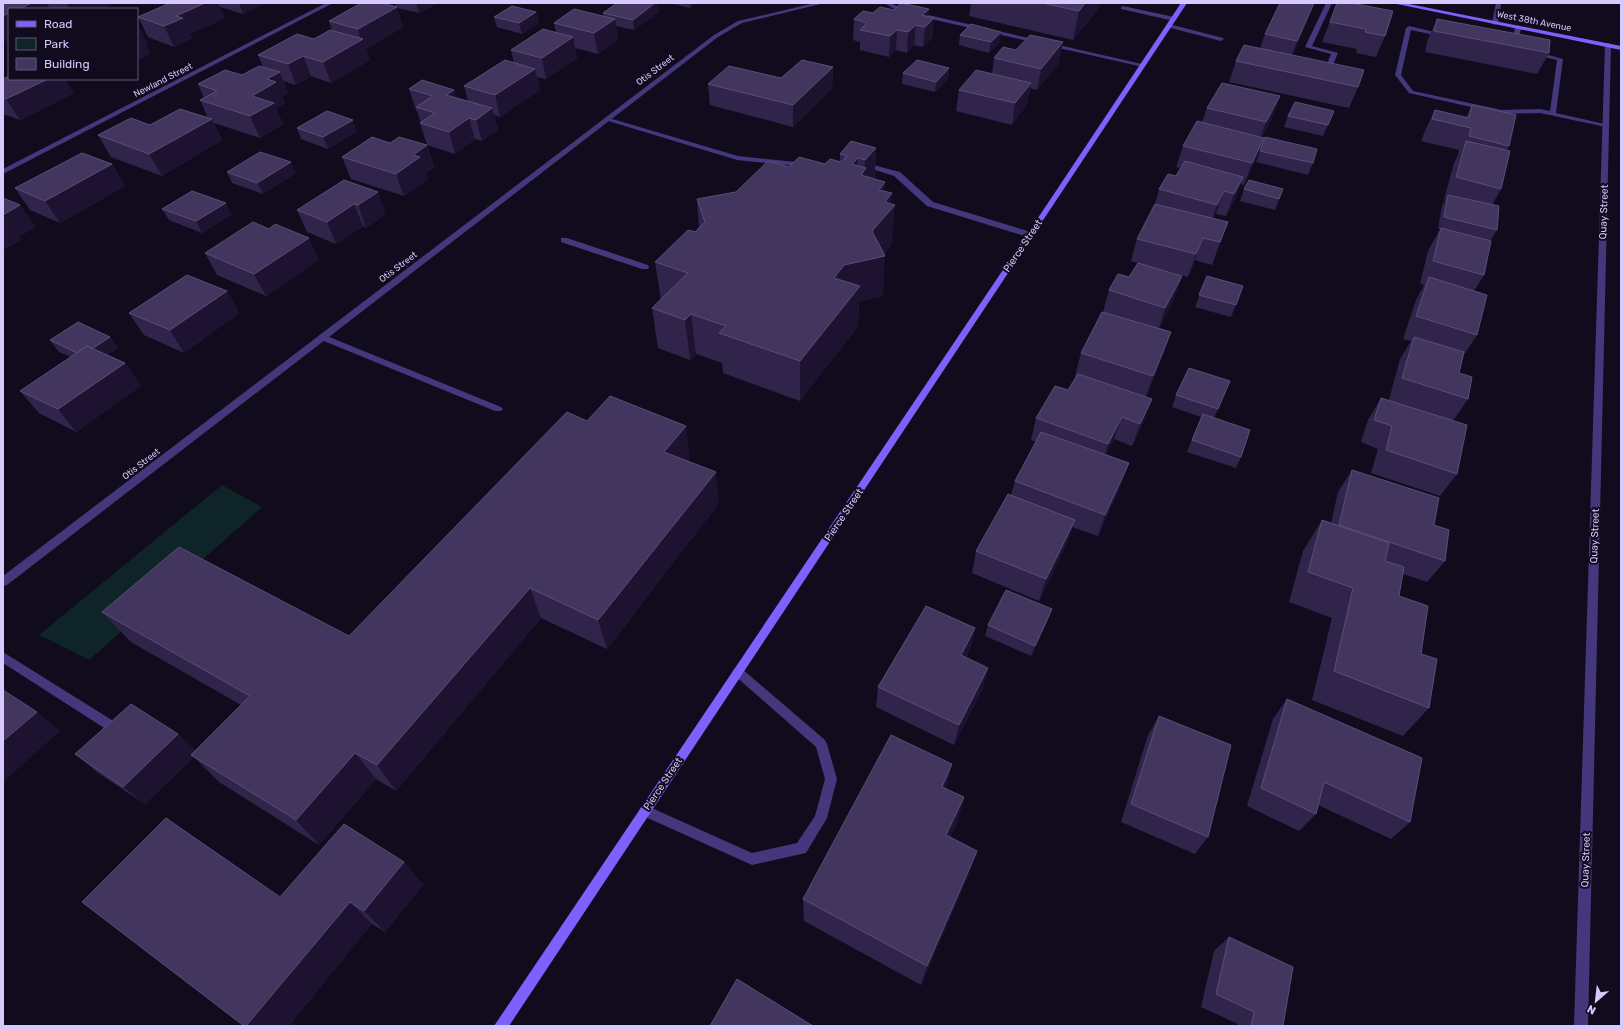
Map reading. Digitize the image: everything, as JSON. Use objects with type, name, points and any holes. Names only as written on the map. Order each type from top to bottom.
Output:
[{"type":"street","name":"Newland Street","points":[[3,172],[330,3]]},
{"type":"street","name":"Otis Street","points":[[3,582],[716,36],[740,22],[822,3]]},
{"type":"street","points":[[887,3],[900,10],[1143,65]]},
{"type":"street","name":"Pierce Street","points":[[501,1026],[1184,3]]},
{"type":"street","points":[[1323,80],[1335,53],[1308,47],[1329,3]]},
{"type":"street","name":"West 38th Avenue","points":[[1395,3],[1621,48]]},
{"type":"street","points":[[1495,23],[1498,4]]},
{"type":"street","points":[[1123,8],[1221,39]]},
{"type":"street","points":[[1454,37],[1409,28],[1398,75],[1411,92],[1502,112],[1540,111],[1606,125]]},
{"type":"street","points":[[1515,49],[1518,28]]},
{"type":"street","name":"Quay Street","points":[[1581,1026],[1608,45]]},
{"type":"street","points":[[1507,48],[1522,51]]},
{"type":"street","points":[[1530,52],[1560,59],[1553,114]]},
{"type":"street","points":[[607,119],[737,158],[814,166]]},
{"type":"street","points":[[854,164],[862,164],[897,174],[930,204],[1031,234]]},
{"type":"street","points":[[564,240],[645,267]]},
{"type":"street","points":[[322,338],[498,409]]},
{"type":"street","points":[[3,657],[131,738]]},
{"type":"street","points":[[645,811],[752,859],[801,849],[821,818],[831,779],[821,744],[738,672]]},
{"type":"green space","points":[[222,485],[262,507],[89,660],[39,635]]},
{"type":"building","points":[[3,3],[32,3],[21,8],[8,8],[8,14],[3,16]]},
{"type":"building","points":[[170,3],[205,3],[176,16],[183,18],[164,26],[138,17]]},
{"type":"building","points":[[361,3],[382,3],[397,7],[358,29],[329,21]]},
{"type":"building","points":[[617,3],[655,3],[633,20],[603,13]]},
{"type":"building","points":[[901,3],[929,9],[922,15],[934,18],[925,27],[916,25],[908,32],[897,30],[890,36],[860,30],[867,23],[854,19],[863,11],[873,13],[880,7],[894,10]]},
{"type":"building","points":[[1042,3],[1085,3],[1079,11]]},
{"type":"building","points":[[1280,3],[1314,3],[1297,41],[1265,34]]},
{"type":"building","points":[[1337,3],[1351,3],[1393,11],[1385,36],[1365,32],[1366,29],[1330,22]]},
{"type":"building","points":[[512,6],[536,12],[519,23],[494,17]]},
{"type":"building","points":[[574,9],[615,19],[594,33],[554,23]]},
{"type":"building","points":[[1437,19],[1550,40],[1549,53],[1434,31]]},
{"type":"building","points":[[971,24],[1001,32],[991,42],[960,35]]},
{"type":"building","points":[[543,29],[573,37],[542,58],[511,50]]},
{"type":"building","points":[[330,30],[363,39],[323,62],[303,56],[288,64],[258,55],[297,34],[314,39]]},
{"type":"building","points":[[1030,35],[1063,42],[1041,69],[994,58],[1003,47],[1016,50]]},
{"type":"building","points":[[1244,45],[1364,70],[1358,87],[1236,61]]},
{"type":"building","points":[[505,60],[535,69],[495,95],[464,86]]},
{"type":"building","points":[[802,60],[833,67],[793,105],[708,84],[729,66],[781,78]]},
{"type":"building","points":[[917,60],[949,68],[936,82],[903,73]]},
{"type":"building","points":[[259,66],[280,72],[267,79],[276,82],[252,96],[274,103],[250,116],[200,100],[217,91],[198,84],[225,70],[242,75]]},
{"type":"building","points":[[976,70],[1031,83],[1015,103],[959,90]]},
{"type":"building","points":[[8,76],[8,80],[46,80],[6,99],[3,98],[3,79]]},
{"type":"building","points":[[422,80],[454,90],[446,95],[492,108],[476,120],[469,118],[449,132],[420,123],[435,113],[416,107],[433,96],[409,89]]},
{"type":"building","points":[[1222,83],[1280,96],[1266,122],[1207,108]]},
{"type":"building","points":[[1295,102],[1334,111],[1328,125],[1288,116]]},
{"type":"building","points":[[1472,105],[1516,115],[1509,146],[1469,136],[1471,128],[1432,119],[1435,110],[1469,118]]},
{"type":"building","points":[[180,109],[212,119],[149,154],[98,135],[131,118],[150,125]]},
{"type":"building","points":[[327,111],[353,120],[323,137],[297,128]]},
{"type":"building","points":[[1197,121],[1264,138],[1252,163],[1183,146]]},
{"type":"building","points":[[372,137],[390,143],[399,137],[427,145],[413,155],[420,157],[396,174],[342,157]]},
{"type":"building","points":[[1265,137],[1317,149],[1313,163],[1260,151]]},
{"type":"building","points":[[851,141],[876,148],[865,160],[858,158],[852,164],[866,168],[861,175],[885,182],[879,190],[892,193],[885,202],[895,205],[872,231],[885,256],[844,265],[834,278],[860,286],[800,361],[719,333],[726,326],[691,314],[685,320],[652,308],[688,273],[655,262],[688,230],[695,232],[705,222],[697,199],[736,192],[768,161],[789,167],[799,157],[825,164],[830,159],[841,162],[847,156],[840,154]]},
{"type":"building","points":[[1466,141],[1510,151],[1501,189],[1456,177]]},
{"type":"building","points":[[260,152],[291,162],[257,183],[227,172]]},
{"type":"building","points":[[82,153],[112,164],[45,201],[15,188]]},
{"type":"building","points":[[1185,161],[1243,177],[1234,194],[1224,191],[1217,205],[1159,189],[1168,174],[1176,176]]},
{"type":"building","points":[[344,180],[378,192],[358,205],[354,204],[327,222],[297,210]]},
{"type":"building","points":[[1249,180],[1283,189],[1279,199],[1244,189]]},
{"type":"building","points":[[192,191],[226,203],[196,221],[162,209]]},
{"type":"building","points":[[1448,195],[1499,206],[1497,230],[1444,217]]},
{"type":"building","points":[[3,198],[20,205],[3,215]]},
{"type":"building","points":[[1155,204],[1228,222],[1220,242],[1203,238],[1196,254],[1137,239]]},
{"type":"building","points":[[253,222],[269,229],[275,224],[309,238],[254,274],[205,253]]},
{"type":"building","points":[[1441,228],[1491,241],[1484,275],[1433,261]]},
{"type":"building","points":[[1138,263],[1182,276],[1165,308],[1109,290],[1118,274],[1129,277]]},
{"type":"building","points":[[187,275],[227,291],[170,330],[129,313]]},
{"type":"building","points":[[1207,276],[1243,286],[1236,305],[1199,295]]},
{"type":"building","points":[[1429,277],[1487,295],[1477,335],[1416,316]]},
{"type":"building","points":[[1102,312],[1171,332],[1153,376],[1081,353]]},
{"type":"building","points":[[78,322],[110,337],[92,349],[87,346],[77,353],[50,340]]},
{"type":"building","points":[[1414,337],[1464,352],[1459,373],[1472,377],[1468,399],[1402,378]]},
{"type":"building","points":[[87,346],[125,363],[58,409],[20,391]]},
{"type":"building","points":[[1189,368],[1230,381],[1218,409],[1176,395]]},
{"type":"building","points":[[1078,374],[1152,399],[1140,424],[1122,417],[1108,444],[1036,418],[1055,386],[1068,390]]},
{"type":"building","points":[[610,396],[686,426],[664,452],[716,472],[598,620],[530,588],[377,765],[355,753],[296,820],[191,755],[250,696],[102,612],[179,547],[349,636],[567,412],[587,421]]},
{"type":"building","points":[[1381,398],[1467,425],[1457,474],[1386,450],[1392,426],[1374,420]]},
{"type":"building","points":[[1203,414],[1250,430],[1241,457],[1192,440]]},
{"type":"building","points":[[1041,432],[1129,463],[1105,515],[1015,481]]},
{"type":"building","points":[[1352,470],[1439,498],[1434,525],[1449,530],[1445,561],[1339,525]]},
{"type":"building","points":[[1008,494],[1075,520],[1046,579],[976,551]]},
{"type":"building","points":[[1322,520],[1389,543],[1385,561],[1404,567],[1399,596],[1428,606],[1421,654],[1437,659],[1429,708],[1334,671],[1353,588],[1308,572]]},
{"type":"building","points":[[1006,590],[1052,609],[1035,646],[988,625]]},
{"type":"building","points":[[926,606],[975,628],[961,655],[988,668],[959,725],[878,687]]},
{"type":"building","points":[[3,690],[37,712],[3,741]]},
{"type":"building","points":[[1287,699],[1422,758],[1410,822],[1324,782],[1316,814],[1261,788]]},
{"type":"building","points":[[131,704],[178,734],[123,787],[75,754]]},
{"type":"building","points":[[1159,716],[1231,745],[1208,837],[1131,804]]},
{"type":"building","points":[[891,735],[952,764],[942,787],[964,797],[946,835],[977,851],[927,966],[803,899]]},
{"type":"building","points":[[166,818],[280,897],[344,824],[404,862],[364,911],[350,902],[246,1026],[244,1026],[82,902]]},
{"type":"building","points":[[1229,937],[1293,967],[1283,1026],[1251,1026],[1254,1012],[1216,994]]},
{"type":"building","points":[[737,979],[813,1026],[710,1026]]}]
